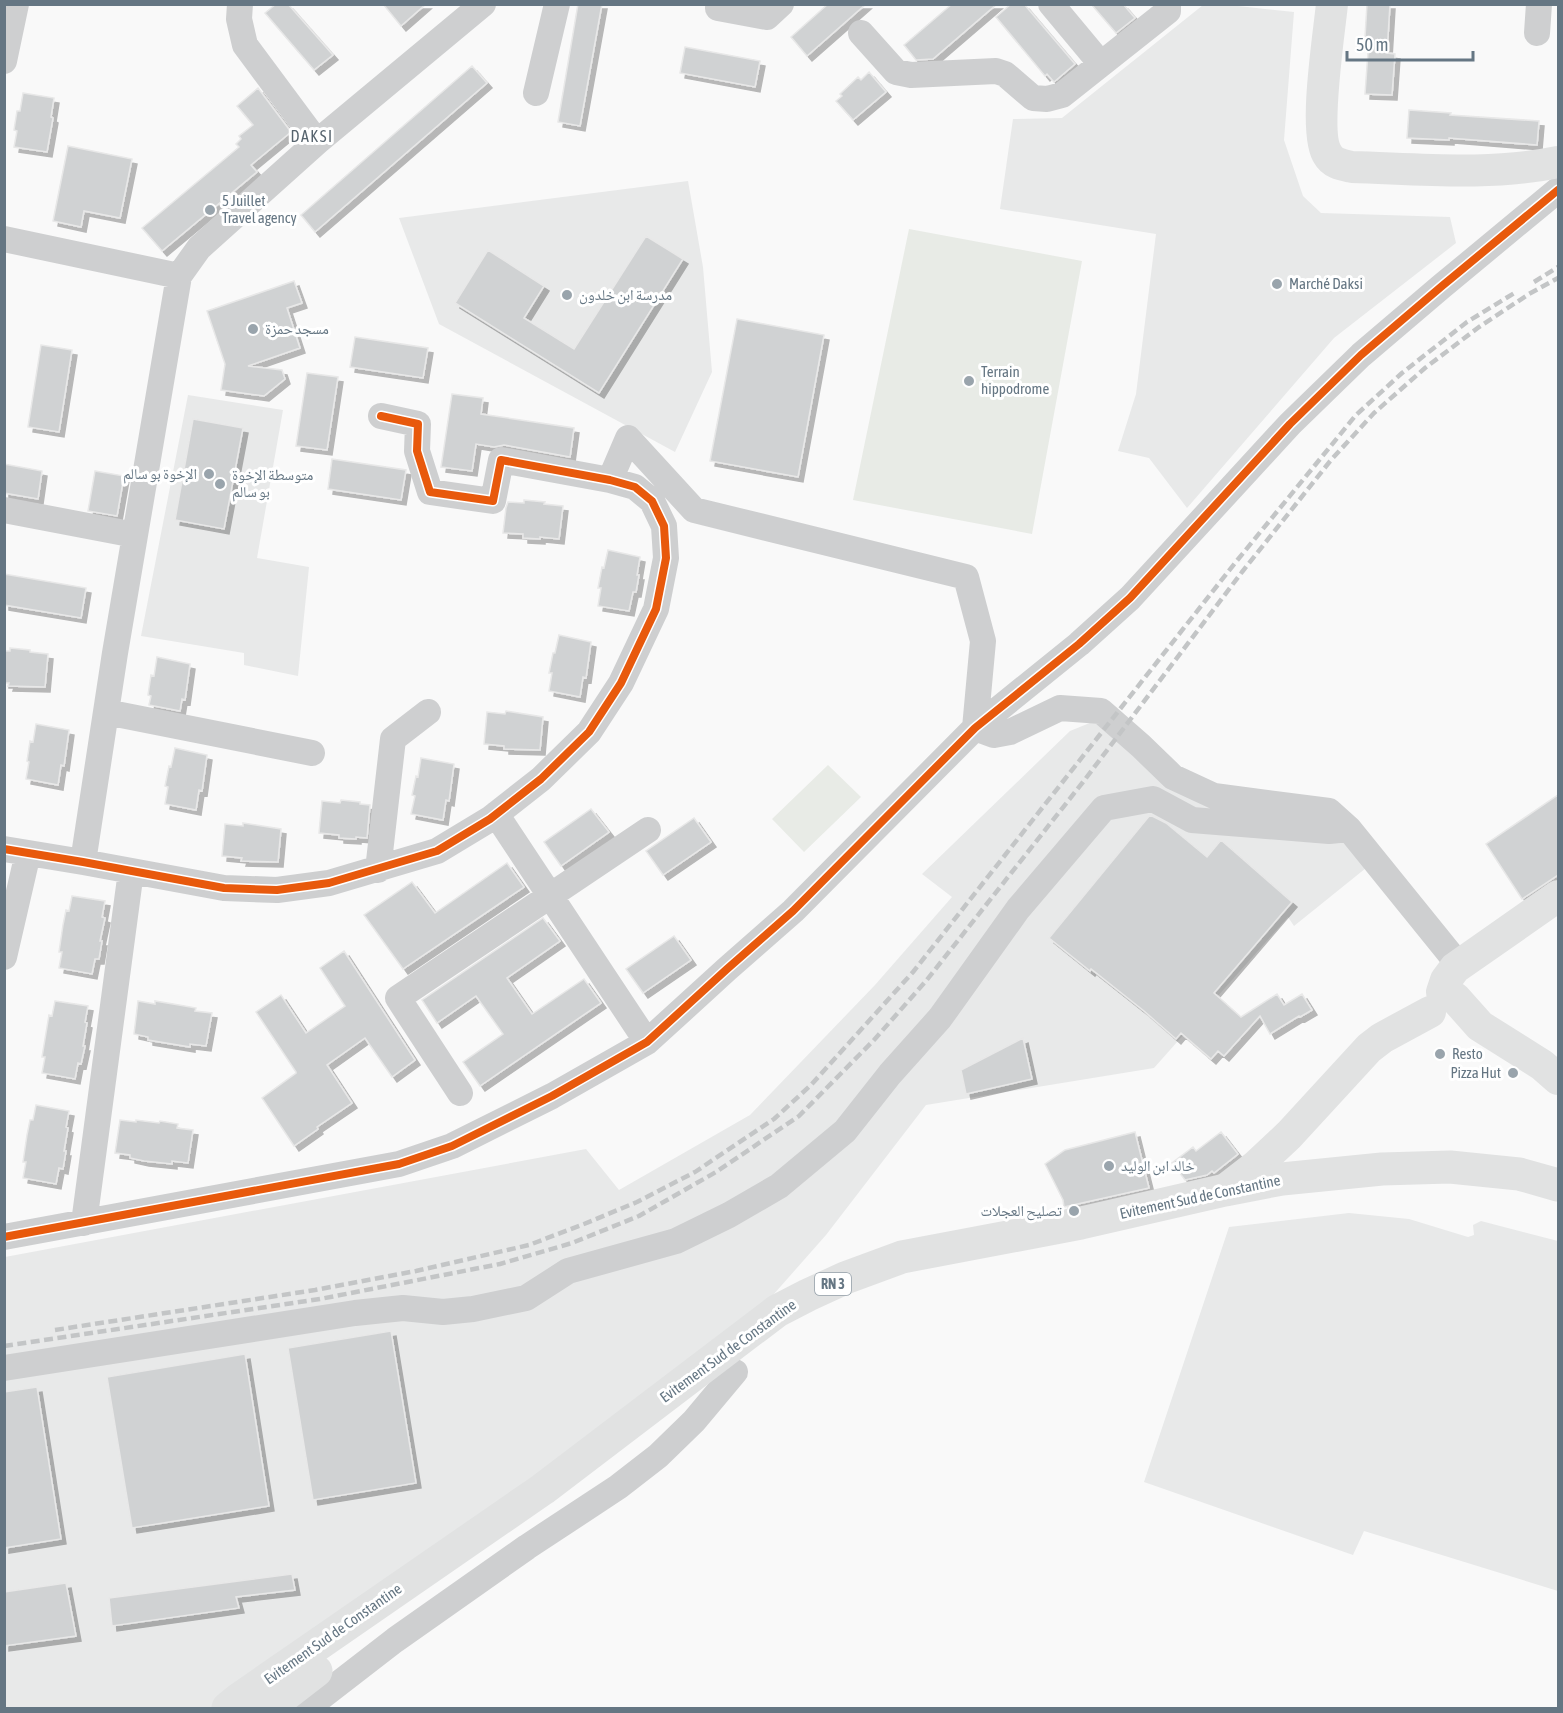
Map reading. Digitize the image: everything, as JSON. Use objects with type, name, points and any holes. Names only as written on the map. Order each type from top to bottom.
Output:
[{"type":"highway","name":"Evitement Sud de Constantine","points":[[228,1708],[543,1489],[777,1311],[845,1278],[902,1257],[1081,1223],[1281,1179],[1382,1169],[1450,1167],[1519,1174],[1558,1185]]},
{"type":"highway","points":[[1519,1174],[1558,1170]]},
{"type":"highway","name":"Evitement Sud de Constantine","points":[[268,1708],[429,1585],[735,1372],[783,1330],[810,1313],[862,1291],[935,1270],[1110,1240],[1219,1213],[1302,1198],[1421,1188],[1490,1191],[1558,1208]]},
{"type":"main road","points":[[1332,4],[1321,118],[1322,139],[1327,155],[1336,163],[1352,167],[1497,170],[1535,167],[1558,162]]},
{"type":"main road","points":[[1443,1006],[1448,976],[1459,965],[1558,896]]},
{"type":"main road","points":[[1443,1006],[1542,1065],[1558,1079]]},
{"type":"main road","points":[[1225,1190],[1256,1166],[1289,1134],[1370,1048],[1382,1038],[1443,1006]]},
{"type":"street","points":[[4,61],[15,4]]},
{"type":"street","points":[[240,4],[239,19],[245,45],[317,142]]},
{"type":"street","points":[[83,861],[179,276],[199,248],[317,142],[483,4]]},
{"type":"street","points":[[536,93],[557,4]]},
{"type":"street","points":[[719,4],[718,8],[767,16],[781,4]]},
{"type":"street","points":[[1051,4],[1101,64]]},
{"type":"street","points":[[861,33],[896,72],[911,75],[996,71],[1005,74],[1033,98],[1047,99],[1062,95],[1168,11],[1168,4]]},
{"type":"street","points":[[1537,33],[1539,4]]},
{"type":"street","points":[[4,1237],[399,1164],[452,1146],[552,1096],[647,1042],[793,911],[975,728],[1079,644],[1130,598],[1290,424],[1361,355],[1558,190]]},
{"type":"street","points":[[4,239],[179,276]]},
{"type":"street","points":[[4,957],[16,851],[83,861],[224,888],[277,890],[329,883],[437,851],[496,814],[541,779],[589,732],[621,683],[656,609],[666,558],[664,526],[652,501],[635,487],[610,480],[501,460],[493,501],[430,492],[417,451],[418,424],[381,416]]},
{"type":"street","points":[[610,480],[628,438],[694,510],[966,577],[983,641],[975,728]]},
{"type":"street","points":[[4,510],[135,535]]},
{"type":"street","points":[[975,728],[994,735],[1011,732],[1060,708],[1101,711],[1173,777],[1214,796],[1329,811],[1349,829],[1459,965]]},
{"type":"street","points":[[106,712],[312,753]]},
{"type":"street","points":[[378,870],[393,739],[428,712]]},
{"type":"street","points":[[4,1368],[356,1313],[403,1308],[443,1312],[473,1309],[526,1298],[568,1271],[676,1241],[729,1215],[779,1186],[845,1131],[890,1074],[940,1018],[1018,909],[1104,808],[1153,799],[1192,820],[1329,831],[1349,829]]},
{"type":"street","points":[[496,814],[647,1042]]},
{"type":"street","points":[[460,1093],[398,998],[648,830]]},
{"type":"street","points":[[84,1223],[112,1079],[131,871]]},
{"type":"street","points":[[307,1708],[404,1633],[618,1487],[658,1456],[694,1421],[735,1372]]},
{"type":"shaded area","name":"Marché Daksi","points":[[1203,5],[1229,5],[1294,12],[1284,140],[1303,196],[1321,213],[1450,217],[1456,243],[1334,338],[1187,508],[1149,458],[1118,451],[1136,394],[1156,234],[1000,209],[1013,119],[1062,118]]},
{"type":"shaded area","name":"مدرسة ابن خلدون","points":[[688,181],[703,267],[712,372],[675,452],[439,324],[399,218]]},
{"type":"shaded area","name":"Terrain hippodrome","points":[[909,229],[1082,261],[1032,534],[853,500]]},
{"type":"shaded area","name":"متوسطة الإخوة بو سالم","points":[[188,395],[283,410],[257,558],[309,567],[298,676],[244,665],[244,653],[141,636]]},
{"type":"shaded area","points":[[1102,718],[1186,795],[1330,820],[1366,868],[1294,926],[1288,917],[1154,1068],[926,1105],[826,1235],[751,1320],[216,1708],[5,1708],[5,1257],[586,1149],[619,1190],[750,1115],[875,985],[952,897],[922,874],[1070,731]]},
{"type":"shaded area","points":[[828,765],[861,797],[804,852],[772,819]]},
{"type":"shaded area","points":[[1349,1213],[1409,1219],[1468,1237],[1474,1235],[1473,1225],[1481,1221],[1558,1241],[1558,1591],[1364,1531],[1353,1555],[1144,1482],[1229,1227]]},
{"type":"building","points":[[276,4],[288,4],[333,55],[314,70],[265,13]]},
{"type":"building","points":[[383,4],[426,4],[401,26]]},
{"type":"building","points":[[578,4],[602,4],[580,126],[558,122]]},
{"type":"building","points":[[828,4],[866,4],[807,56],[791,37]]},
{"type":"building","points":[[952,4],[997,4],[933,59],[916,60],[904,45]]},
{"type":"building","points":[[1011,4],[1024,4],[1075,64],[1054,82],[1047,74],[1045,76],[996,17]]},
{"type":"building","points":[[1091,4],[1123,4],[1135,18],[1116,33]]},
{"type":"building","points":[[1367,4],[1390,4],[1387,53],[1395,54],[1392,95],[1365,94],[1369,38],[1365,37]]},
{"type":"building","points":[[685,47],[760,61],[755,87],[680,73]]},
{"type":"building","points":[[472,66],[487,83],[315,232],[301,215]]},
{"type":"building","points":[[869,72],[886,92],[853,120],[836,101],[858,77],[861,80]]},
{"type":"building","points":[[258,88],[291,132],[251,165],[257,172],[162,251],[142,228],[239,147],[236,144],[241,139],[239,136],[253,125],[237,106]]},
{"type":"building","points":[[23,93],[54,98],[47,152],[14,147],[17,111],[20,111]]},
{"type":"building","points":[[1409,110],[1539,121],[1537,145],[1449,138],[1449,140],[1407,138]]},
{"type":"building","points":[[68,146],[132,159],[120,218],[84,211],[81,227],[53,221]]},
{"type":"building","points":[[646,236],[683,259],[599,393],[455,303],[488,250],[544,286],[524,318],[574,349]]},
{"type":"building","name":"مسجد حمزة","points":[[294,281],[302,303],[287,308],[300,348],[248,366],[282,370],[285,379],[264,396],[221,390],[225,364],[207,311]]},
{"type":"building","points":[[737,319],[824,335],[798,477],[710,461]]},
{"type":"building","points":[[355,337],[428,348],[423,378],[350,367]]},
{"type":"building","points":[[41,345],[72,350],[59,432],[28,427]]},
{"type":"building","points":[[307,373],[338,377],[327,450],[296,446]]},
{"type":"building","points":[[452,394],[483,398],[481,414],[574,428],[570,457],[504,445],[494,447],[476,444],[472,471],[441,467]]},
{"type":"building","name":"الإخوة بو سالم","points":[[193,419],[243,428],[224,529],[175,520]]},
{"type":"building","points":[[332,459],[406,470],[401,500],[328,489]]},
{"type":"building","points":[[4,464],[42,471],[38,499],[4,493]]},
{"type":"building","points":[[95,471],[124,476],[117,516],[88,511]]},
{"type":"building","points":[[524,500],[563,506],[559,539],[523,538],[523,534],[503,533],[508,502],[524,503]]},
{"type":"building","points":[[608,550],[640,557],[636,592],[633,592],[629,611],[598,606],[601,588],[598,588]]},
{"type":"building","points":[[4,574],[86,588],[81,618],[4,605]]},
{"type":"building","points":[[559,635],[591,642],[586,678],[583,677],[580,697],[549,691],[552,673],[549,673]]},
{"type":"building","points":[[10,648],[48,654],[45,687],[8,686],[9,683],[4,683],[4,651],[10,651]]},
{"type":"building","points":[[157,657],[190,664],[185,700],[182,699],[180,711],[149,705],[151,675],[154,676]]},
{"type":"building","points":[[506,711],[543,717],[540,750],[504,749],[504,746],[484,744],[487,712],[505,714]]},
{"type":"building","points":[[36,724],[69,730],[64,766],[61,765],[58,785],[26,779],[30,741],[33,742]]},
{"type":"building","points":[[175,748],[207,755],[202,791],[199,790],[196,810],[165,804],[168,787],[165,786]]},
{"type":"building","points":[[421,758],[454,764],[449,801],[446,800],[443,820],[411,814],[415,796],[412,795]]},
{"type":"building","points":[[1558,795],[1558,875],[1522,899],[1486,844]]},
{"type":"building","points":[[341,800],[370,805],[367,838],[339,838],[339,835],[319,833],[322,801],[340,803]]},
{"type":"building","points":[[591,809],[609,832],[561,866],[544,842]]},
{"type":"building","points":[[1150,815],[1166,823],[1207,857],[1221,840],[1292,902],[1214,993],[1241,1017],[1277,994],[1284,1005],[1302,994],[1312,1010],[1270,1034],[1260,1016],[1224,1056],[1218,1051],[1211,1059],[1181,1033],[1176,1039],[1144,1011],[1049,938]]},
{"type":"building","points":[[694,818],[711,842],[663,875],[646,851]]},
{"type":"building","points":[[243,823],[281,829],[278,862],[241,861],[242,858],[222,856],[225,824],[243,826]]},
{"type":"building","points":[[507,863],[524,887],[403,969],[364,915],[412,882],[435,913]]},
{"type":"building","points":[[72,896],[105,901],[99,959],[95,959],[92,974],[59,968],[63,925]]},
{"type":"building","points":[[543,918],[560,941],[507,978],[532,1014],[584,979],[601,1003],[480,1086],[463,1062],[503,1034],[476,996],[437,1023],[422,1000]]},
{"type":"building","points":[[674,936],[691,960],[643,993],[626,969]]},
{"type":"building","points":[[344,951],[415,1060],[392,1077],[365,1038],[327,1065],[352,1103],[294,1146],[262,1098],[296,1072],[256,1012],[281,995],[306,1033],[345,1006],[320,968]]},
{"type":"building","points":[[55,1001],[88,1006],[83,1046],[85,1046],[75,1079],[42,1073],[45,1057],[42,1057],[49,1015],[52,1016]]},
{"type":"building","points":[[138,1001],[155,1004],[155,1001],[212,1013],[206,1046],[190,1044],[190,1047],[148,1040],[148,1037],[134,1034]]},
{"type":"building","points":[[1023,1038],[1032,1079],[966,1094],[961,1070]]},
{"type":"building","points":[[36,1105],[69,1111],[63,1169],[59,1168],[56,1184],[23,1178],[27,1135]]},
{"type":"building","points":[[120,1120],[159,1123],[160,1121],[178,1124],[177,1128],[193,1130],[188,1163],[144,1161],[130,1158],[130,1155],[115,1153]]},
{"type":"building","name":"خالد ابن الوليد","points":[[1135,1132],[1149,1188],[1064,1207],[1063,1200],[1045,1164],[1065,1150]]},
{"type":"building","points":[[1221,1132],[1238,1154],[1214,1173],[1212,1171],[1207,1175],[1185,1180],[1172,1163],[1193,1147],[1196,1151]]},
{"type":"building","points":[[391,1331],[416,1483],[313,1500],[288,1348]]},
{"type":"building","points":[[245,1354],[269,1506],[132,1528],[107,1377]]},
{"type":"building","points":[[37,1387],[61,1539],[4,1548],[4,1392]]},
{"type":"building","points":[[292,1574],[295,1590],[236,1597],[239,1608],[112,1626],[109,1598]]},
{"type":"building","points":[[66,1583],[76,1636],[4,1646],[4,1592]]},
{"type":"railway","points":[[1534,282],[1558,267]]},
{"type":"railway","points":[[4,1346],[320,1299],[500,1264],[572,1243],[639,1216],[716,1172],[799,1116],[874,1040],[926,981],[1083,782],[1242,572],[1331,460],[1374,413],[1425,368],[1479,327],[1558,278]]},
{"type":"railway","points":[[55,1330],[315,1290],[416,1271],[529,1245],[637,1202],[695,1172],[774,1119],[811,1085],[913,972],[1235,563],[1356,415],[1402,373],[1467,322],[1516,292]]},
{"type":"cycle path","points":[[4,1237],[399,1164],[452,1146],[552,1096],[647,1042],[793,911],[975,728],[1079,644],[1130,598],[1290,424],[1361,355],[1558,190]]},
{"type":"cycle path","points":[[4,849],[224,888],[277,890],[329,883],[437,851],[490,819],[541,779],[589,732],[621,683],[656,609],[666,558],[664,526],[652,501],[635,487],[610,480],[501,460],[493,501],[430,492],[417,451],[418,424],[381,416]]},
{"type":"place","name":"5 Juillet Travel agency","points":[[210,210]]},
{"type":"place","name":"Marché Daksi","points":[[1277,284]]},
{"type":"place","name":"مدرسة ابن خلدون","points":[[567,295]]},
{"type":"place","name":"مسجد حمزة","points":[[253,329]]},
{"type":"place","name":"Terrain hippodrome","points":[[969,381]]},
{"type":"place","name":"الإخوة بو سالم","points":[[209,474]]},
{"type":"place","name":"متوسطة الإخوة بو سالم","points":[[220,484]]},
{"type":"place","name":"Resto","points":[[1440,1054]]},
{"type":"place","name":"Pizza Hut","points":[[1513,1073]]},
{"type":"place","name":"خالد ابن الوليد","points":[[1109,1166]]},
{"type":"place","name":"تصليح العجلات","points":[[1074,1211]]},
{"type":"district","name":"DAKSI","points":[[312,136]]}]
